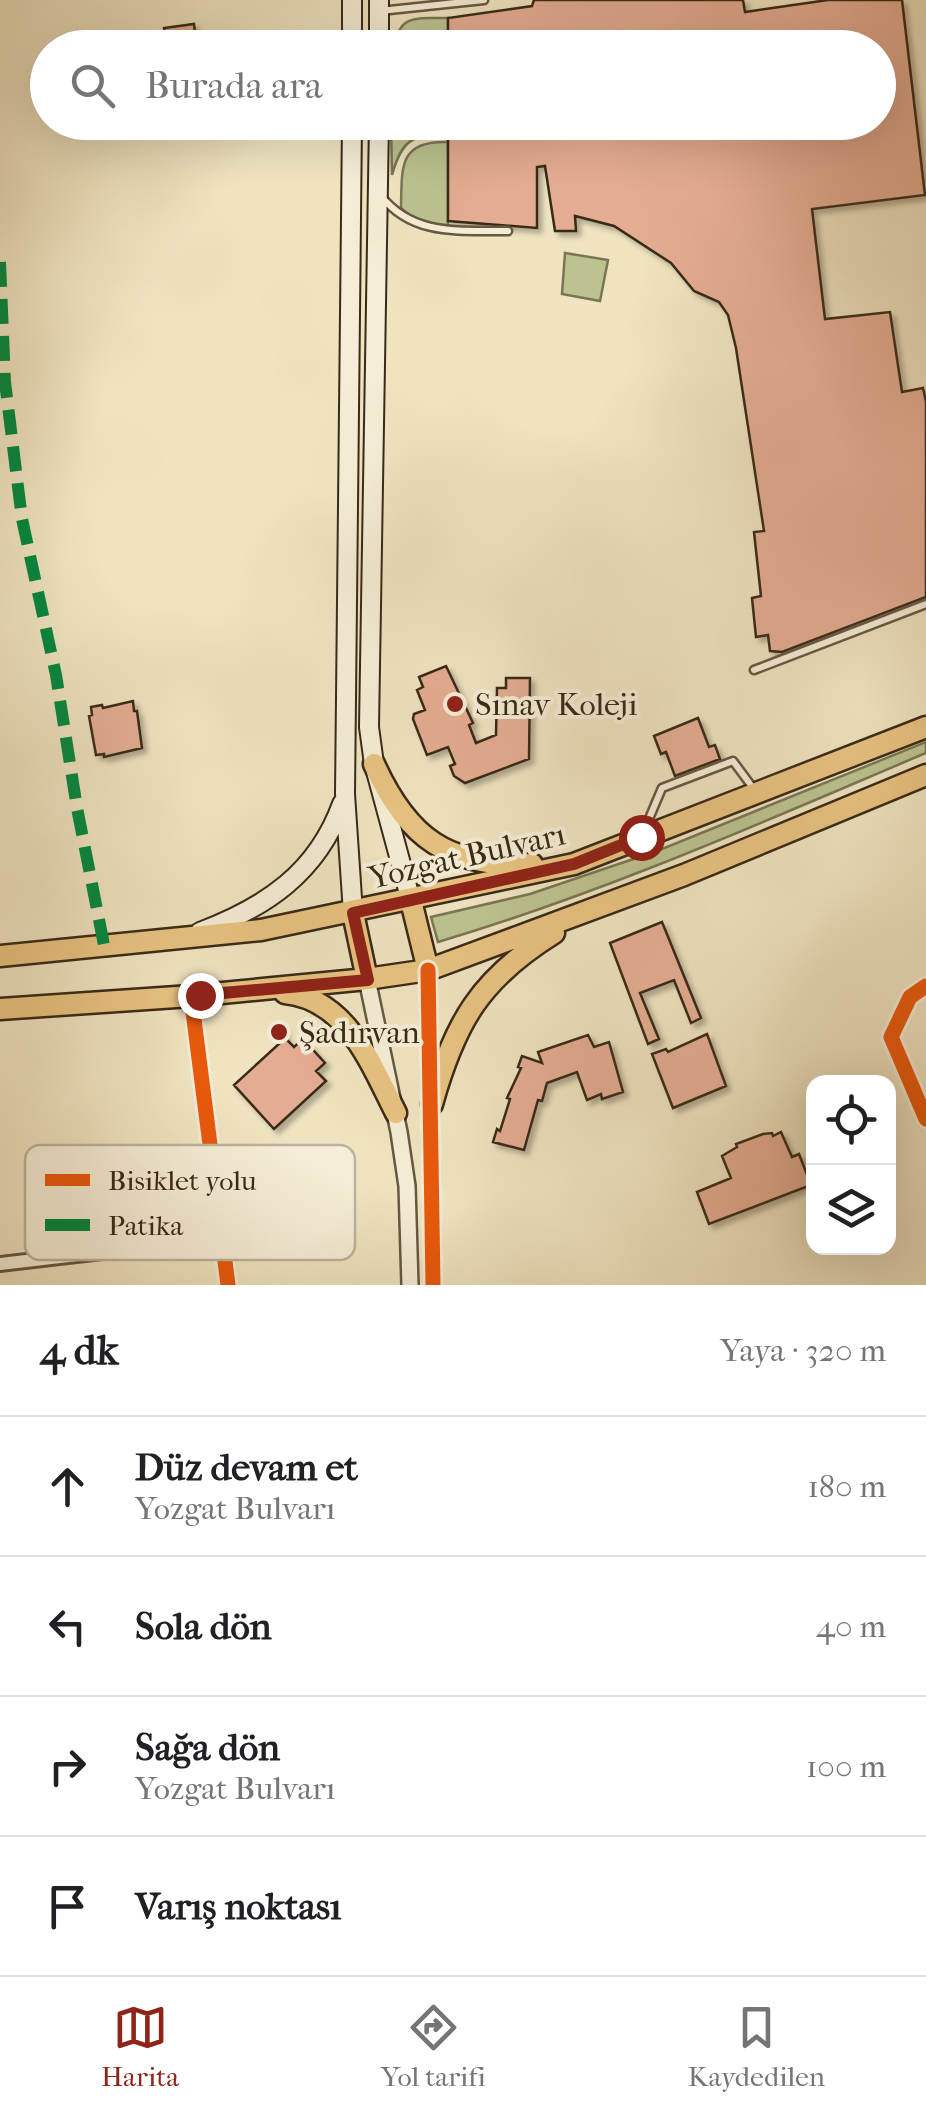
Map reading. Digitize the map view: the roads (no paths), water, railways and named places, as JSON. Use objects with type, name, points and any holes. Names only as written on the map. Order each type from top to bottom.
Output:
[{"type":"main road","points":[[352,0],[352,30]]},
{"type":"main road","points":[[379,5],[380,30]]},
{"type":"main road","points":[[352,140],[346,794],[353,913],[368,980]]},
{"type":"main road","points":[[378,140],[368,700],[374,764],[428,970]]},
{"type":"main road","name":"Yozgat Bulvarı","points":[[0,956],[261,930],[574,864],[926,727]]},
{"type":"main road","points":[[374,764],[401,816],[442,847],[460,855],[505,864],[574,864]]},
{"type":"main road","points":[[0,1010],[368,980],[428,970],[684,875],[926,775]]},
{"type":"main road","points":[[186,938],[269,901],[289,884],[327,835],[346,794]]},
{"type":"main road","points":[[432,1104],[446,1052],[465,1016],[492,982],[526,950],[589,911]]},
{"type":"main road","points":[[248,990],[304,995],[329,1008],[351,1032],[396,1113]]},
{"type":"street","points":[[428,970],[433,1285]]},
{"type":"street","points":[[368,980],[396,1113],[406,1186],[410,1285]]},
{"type":"street","points":[[926,986],[910,998],[891,1037],[926,1119]]},
{"type":"street","points":[[191,996],[210,1145]]},
{"type":"street","points":[[0,1264],[34,1260]]},
{"type":"street","points":[[225,1260],[228,1285]]},
{"type":"lane","points":[[379,5],[484,0]]},
{"type":"lane","points":[[377,191],[402,218],[424,228],[508,231]]},
{"type":"lane","points":[[754,670],[926,604]]},
{"type":"lane","points":[[641,837],[662,788],[732,761],[757,792]]},
{"type":"place","name":"Sınav Koleji","points":[[455,704]]},
{"type":"place","name":"Şadırvan","points":[[279,1032]]}]
